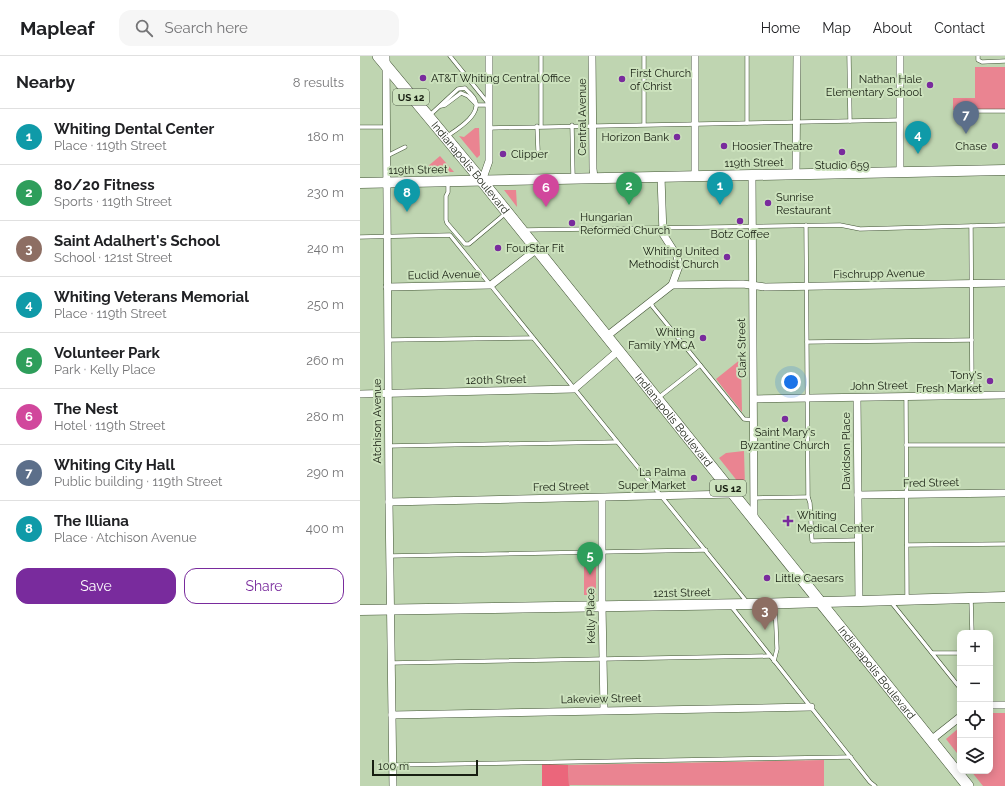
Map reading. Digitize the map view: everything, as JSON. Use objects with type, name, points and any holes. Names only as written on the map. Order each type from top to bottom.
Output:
[{"type":"main road","name":"Indianapolis Boulevard","points":[[378,56],[386,61],[428,117],[537,249],[968,786]]},
{"type":"street","points":[[482,181],[489,161],[489,56]]},
{"type":"street","name":"Central Avenue","points":[[592,56],[594,178]]},
{"type":"street","points":[[695,56],[695,176]]},
{"type":"street","points":[[796,174],[797,56]]},
{"type":"street","points":[[900,56],[900,172]]},
{"type":"street","name":"Atchison Avenue","points":[[386,61],[388,502],[393,786]]},
{"type":"street","name":"119th Street","points":[[360,183],[1005,170]]},
{"type":"street","name":"Clark Street","points":[[752,175],[754,520]]},
{"type":"street","points":[[607,336],[672,285],[679,266],[674,249],[663,234],[661,177]]},
{"type":"street","name":"Euclid Avenue","points":[[387,287],[491,286],[537,249]]},
{"type":"street","name":"Fischrupp Avenue","points":[[672,285],[743,284],[752,286],[807,286],[1005,283]]},
{"type":"street","points":[[574,389],[618,351]]},
{"type":"street","name":"120th Street","points":[[360,394],[574,389]]},
{"type":"street","name":"John Street","points":[[754,399],[1005,395]]},
{"type":"street","name":"Davidson Place","points":[[857,398],[859,601]]},
{"type":"street","name":"Fred Street","points":[[388,502],[663,497],[734,494]]},
{"type":"street","name":"Fred Street","points":[[858,495],[1005,494]]},
{"type":"street","name":"Kelly Place","points":[[602,498],[604,710]]},
{"type":"street","name":"121st Street","points":[[360,610],[749,604],[1005,597]]},
{"type":"street","points":[[993,705],[1005,705]]},
{"type":"street","name":"Lakeview Street","points":[[392,715],[811,707]]},
{"type":"street","points":[[931,740],[957,719]]},
{"type":"lane","points":[[450,56],[489,105]]},
{"type":"lane","points":[[538,150],[541,56]]},
{"type":"lane","points":[[644,56],[644,124]]},
{"type":"lane","points":[[747,56],[747,123]]},
{"type":"lane","points":[[849,56],[850,121]]},
{"type":"lane","points":[[978,56],[979,61],[1005,61]]},
{"type":"lane","points":[[428,117],[462,87],[465,88],[475,99],[477,105],[475,112],[470,118],[445,138]]},
{"type":"lane","points":[[477,105],[489,105]]},
{"type":"lane","points":[[967,111],[1005,111]]},
{"type":"lane","points":[[489,128],[900,120]]},
{"type":"lane","points":[[572,126],[573,179]]},
{"type":"lane","points":[[360,127],[386,127]]},
{"type":"lane","points":[[386,157],[404,147]]},
{"type":"lane","points":[[448,181],[448,192],[446,196],[446,220],[466,244],[469,244],[506,212]]},
{"type":"lane","points":[[806,225],[808,497],[810,503],[812,541],[858,540]]},
{"type":"lane","points":[[521,230],[806,225],[840,225],[860,229],[1005,225]]},
{"type":"lane","points":[[971,226],[972,396]]},
{"type":"lane","points":[[360,237],[450,235],[749,604]]},
{"type":"lane","points":[[650,302],[744,419],[754,420]]},
{"type":"lane","points":[[387,340],[533,338]]},
{"type":"lane","points":[[807,342],[972,340]]},
{"type":"lane","points":[[657,399],[700,364]]},
{"type":"lane","points":[[906,397],[907,599]]},
{"type":"lane","points":[[388,446],[617,442]]},
{"type":"lane","points":[[906,445],[1005,445]]},
{"type":"lane","points":[[753,498],[808,497]]},
{"type":"lane","points":[[907,545],[1005,544]]},
{"type":"lane","points":[[389,556],[706,550]]},
{"type":"lane","points":[[971,598],[972,630]]},
{"type":"lane","points":[[889,600],[957,684]]},
{"type":"lane","points":[[774,661],[777,649],[775,603]]},
{"type":"lane","points":[[729,604],[874,786]]},
{"type":"lane","points":[[932,653],[957,653]]},
{"type":"lane","points":[[391,663],[770,656]]},
{"type":"lane","points":[[392,765],[851,757]]},
{"type":"shaded area","points":[[975,67],[1005,67],[1005,109],[953,110],[953,98],[975,98]]},
{"type":"shaded area","points":[[475,128],[479,128],[480,155],[477,158],[459,136],[464,137]]},
{"type":"shaded area","points":[[440,156],[454,172],[421,172]]},
{"type":"shaded area","points":[[504,190],[516,190],[517,207]]},
{"type":"shaded area","points":[[741,359],[742,412],[716,379]]},
{"type":"shaded area","points":[[744,451],[745,487],[742,487],[719,458],[726,453]]},
{"type":"shaded area","points":[[584,555],[596,555],[596,595],[584,595]]},
{"type":"shaded area","points":[[993,713],[1005,713],[1005,786],[983,786],[973,774],[993,774]]},
{"type":"shaded area","points":[[957,730],[957,753],[946,739]]},
{"type":"shaded area","points":[[824,760],[824,786],[569,785],[568,765]]},
{"type":"shaded area","points":[[542,764],[568,765],[570,786],[542,786]]},
{"type":"place","name":"AT&T Whiting Central Office","points":[[423,78]]},
{"type":"place","name":"First Church of Christ","points":[[622,79]]},
{"type":"place","name":"Nathan Hale Elementary School","points":[[930,85]]},
{"type":"place","name":"Whiting City Hall","points":[[966,134]]},
{"type":"place","name":"Horizon Bank","points":[[677,137]]},
{"type":"place","name":"Hoosier Theatre","points":[[724,146]]},
{"type":"place","name":"Chase","points":[[995,146]]},
{"type":"place","name":"Studio 659","points":[[842,152]]},
{"type":"place","name":"Clipper","points":[[503,154]]},
{"type":"place","name":"Whiting Veterans Memorial","points":[[918,154]]},
{"type":"place","name":"Sunrise Restaurant","points":[[768,203]]},
{"type":"place","name":"80/20 Fitness","points":[[629,205]]},
{"type":"place","name":"Whiting Dental Center","points":[[720,205]]},
{"type":"place","name":"The Nest","points":[[546,207]]},
{"type":"place","name":"The Illiana","points":[[407,212]]},
{"type":"place","name":"Botz Coffee","points":[[740,221]]},
{"type":"place","name":"Hungarian Reformed Church","points":[[572,223]]},
{"type":"place","name":"FourStar Fit","points":[[498,248]]},
{"type":"place","name":"Whiting United Methodist Church","points":[[727,257]]},
{"type":"place","name":"Whiting Family YMCA","points":[[703,338]]},
{"type":"place","name":"Tony's Fresh Market","points":[[990,381]]},
{"type":"place","name":"Saint Mary's Byzantine Church","points":[[785,419]]},
{"type":"place","name":"La Palma Super Market","points":[[694,478]]},
{"type":"place","name":"Whiting Medical Center","points":[[788,521]]},
{"type":"place","name":"Volunteer Park","points":[[590,575]]},
{"type":"place","name":"Little Caesars","points":[[767,578]]},
{"type":"place","name":"Saint Adalhert's School","points":[[765,630]]}]
